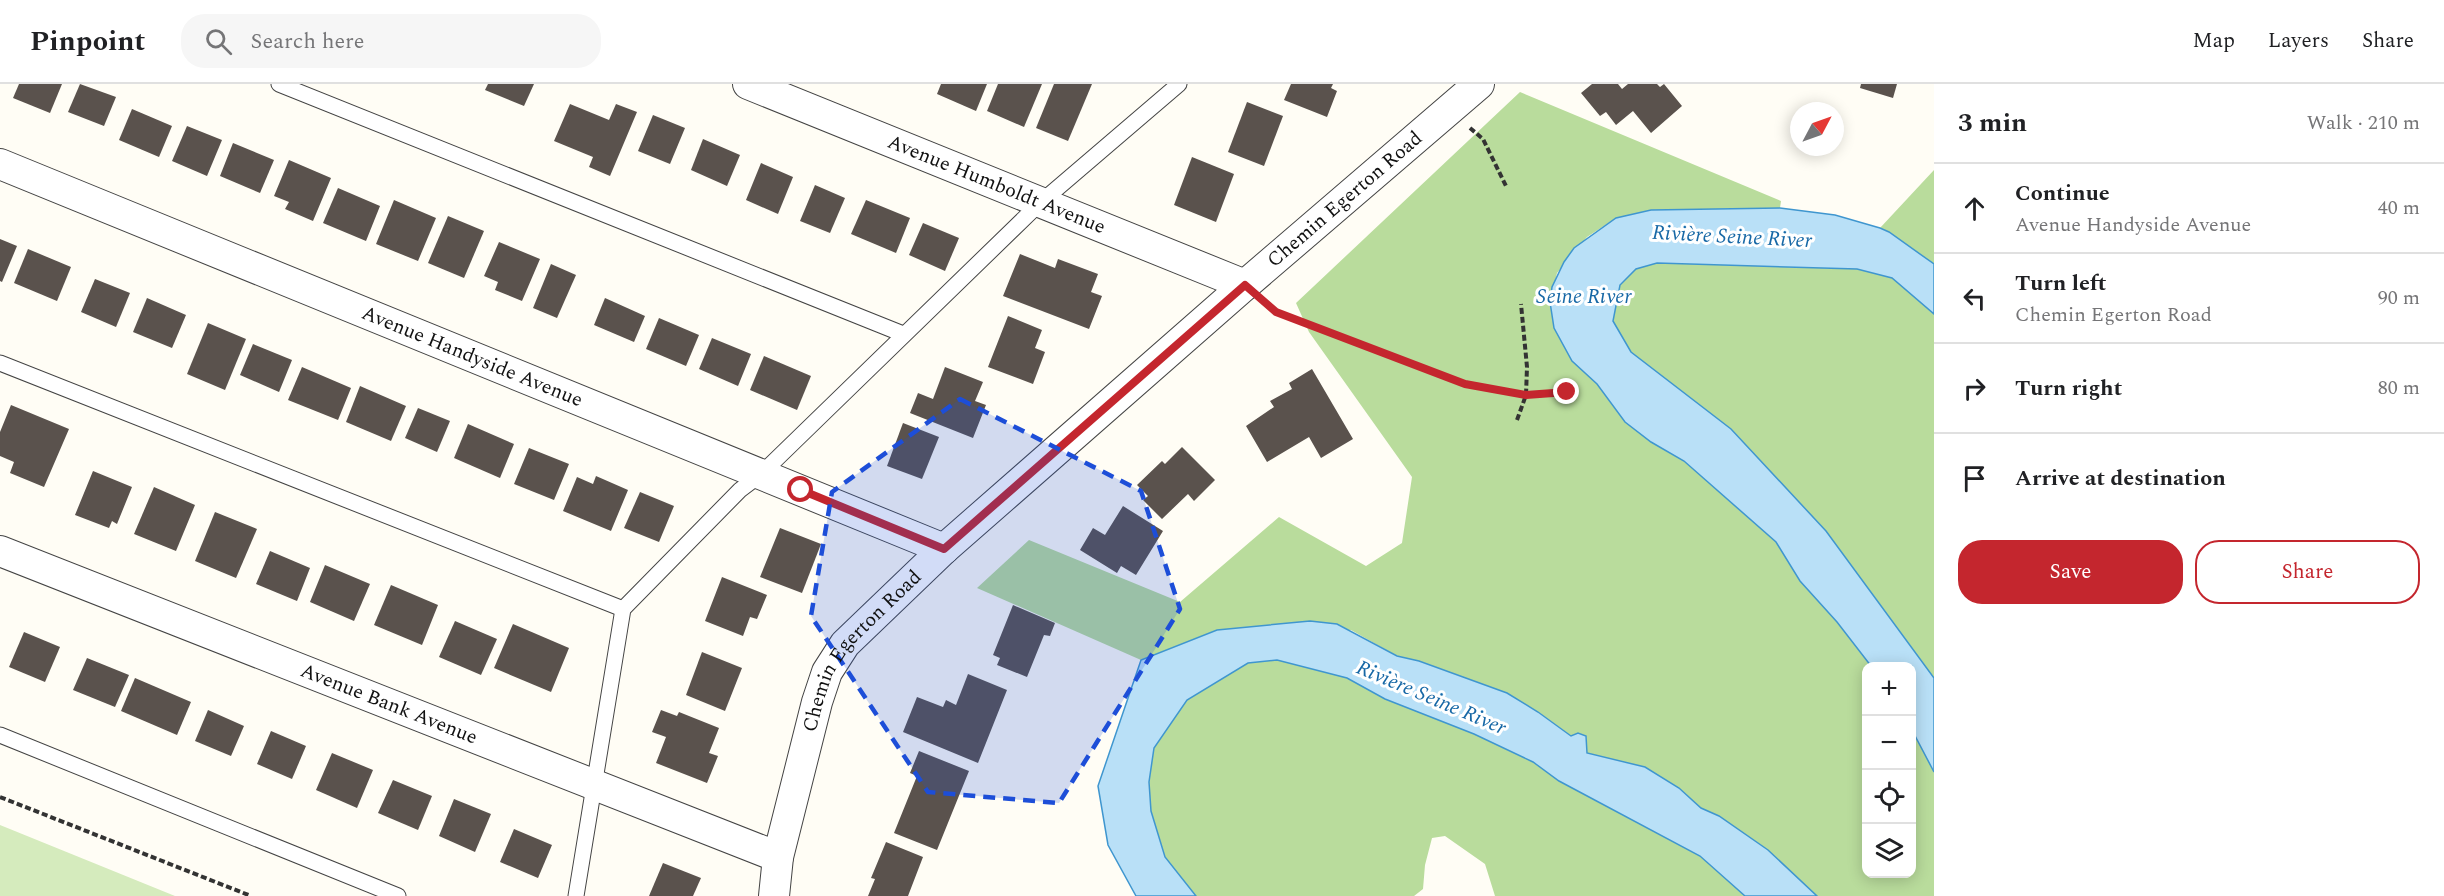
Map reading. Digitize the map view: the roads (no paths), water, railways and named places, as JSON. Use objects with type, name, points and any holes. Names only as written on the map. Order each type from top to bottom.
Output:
[{"type":"street","name":"Avenue Humboldt Avenue","points":[[748,84],[1245,285]]},
{"type":"street","name":"Chemin Egerton Road","points":[[774,896],[778,857],[817,702],[827,672],[845,644],[944,549],[1479,84]]},
{"type":"street","name":"Avenue Handyside Avenue","points":[[0,164],[944,549]]},
{"type":"street","name":"Avenue Bank Avenue","points":[[0,551],[778,857]]},
{"type":"lane","points":[[279,84],[903,334]]},
{"type":"lane","points":[[576,896],[622,609],[740,490],[761,474],[1040,202],[1179,84]]},
{"type":"lane","points":[[0,363],[622,609]]},
{"type":"lane","points":[[0,735],[398,896]]},
{"type":"water","name":"Seine River","points":[[1780,208],[1835,215],[1889,232],[1934,264],[1934,314],[1892,278],[1857,269],[1657,263],[1636,269],[1620,285],[1613,321],[1631,352],[1731,429],[1826,531],[1934,678],[1934,772],[1916,738],[1916,662],[1868,662],[1837,622],[1800,581],[1776,542],[1684,461],[1651,442],[1625,422],[1597,384],[1572,361],[1554,328],[1550,302],[1552,287],[1564,262],[1574,248],[1616,218],[1651,210]]},
{"type":"water","name":"Rivière Seine River","points":[[1310,621],[1337,624],[1397,656],[1419,661],[1507,693],[1571,736],[1578,733],[1586,736],[1587,753],[1645,767],[1679,788],[1701,808],[1719,816],[1768,850],[1817,896],[1745,896],[1700,856],[1559,781],[1533,762],[1474,734],[1385,699],[1347,678],[1277,660],[1248,663],[1187,700],[1154,748],[1149,782],[1151,811],[1165,857],[1196,896],[1136,896],[1108,845],[1098,786],[1141,660],[1217,630]]}]
